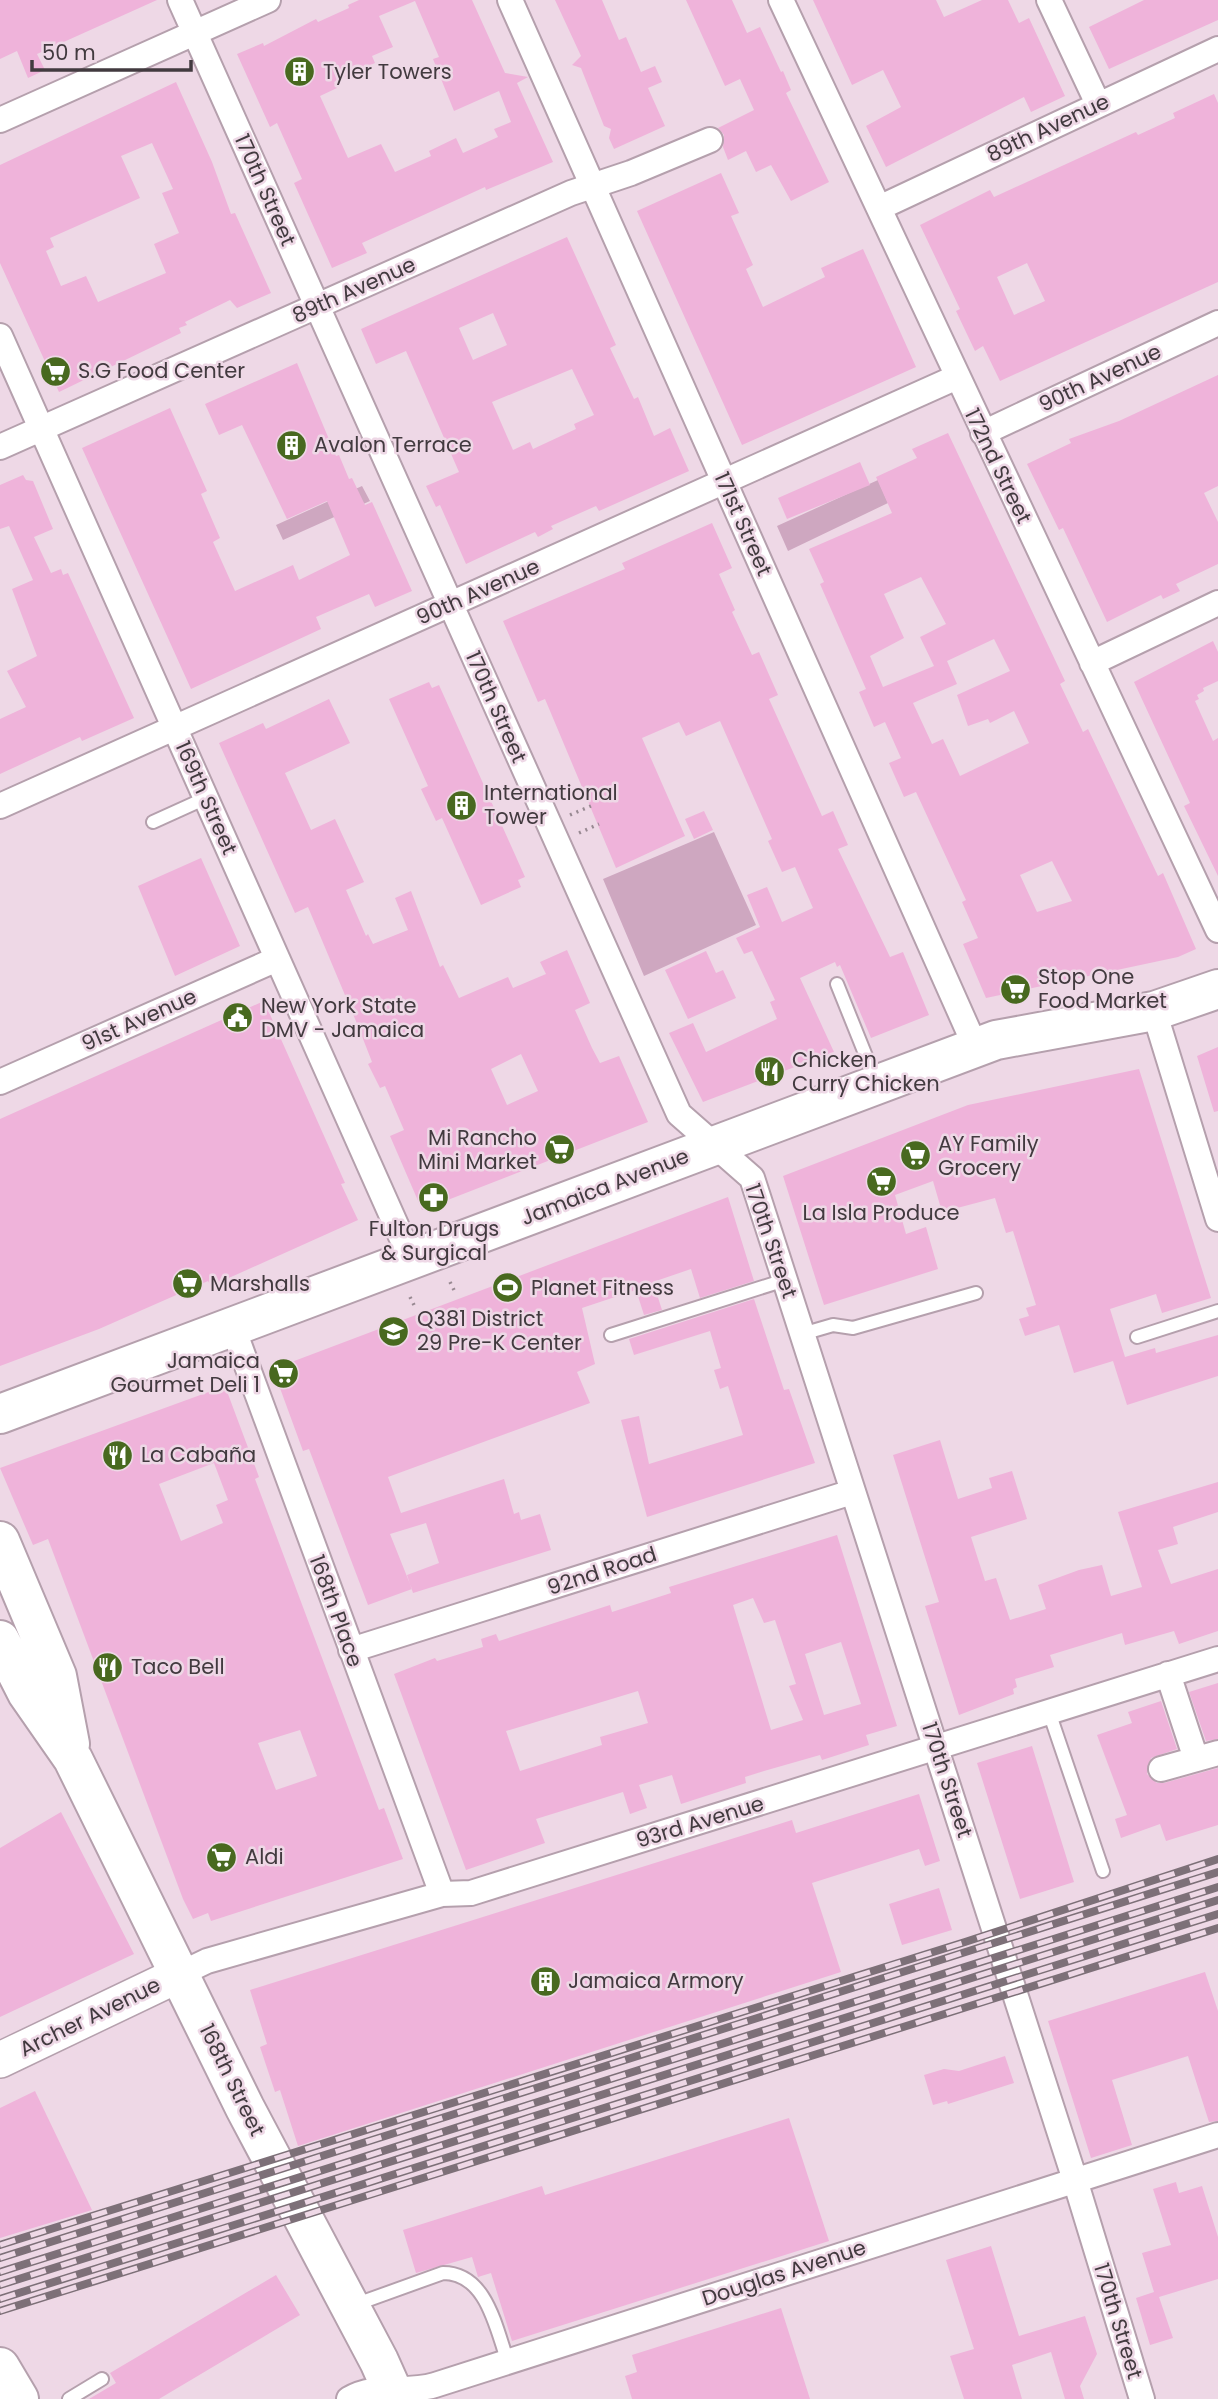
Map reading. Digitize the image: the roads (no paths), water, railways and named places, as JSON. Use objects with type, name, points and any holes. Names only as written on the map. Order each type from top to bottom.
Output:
[{"type":"main road","name":"Jamaica Avenue","points":[[0,1414],[233,1328],[411,1279],[715,1145],[976,1048],[1005,1039],[1154,1011],[1218,989]]},
{"type":"main road","name":"168th Street","points":[[0,1541],[57,1676],[73,1759]]},
{"type":"main road","name":"168th Street","points":[[0,1640],[27,1693],[73,1759],[245,2108],[394,2394]]},
{"type":"main road","points":[[0,2367],[19,2399]]},
{"type":"street","name":"170th Street","points":[[180,0],[679,1114],[752,1178],[1075,2180],[1142,2399]]},
{"type":"street","points":[[0,120],[268,0]]},
{"type":"street","name":"171st Street","points":[[510,0],[976,1048]]},
{"type":"street","name":"172nd Street","points":[[781,0],[1218,930]]},
{"type":"street","points":[[1049,0],[1098,104]]},
{"type":"street","name":"89th Avenue","points":[[879,208],[1218,49]]},
{"type":"street","name":"89th Avenue","points":[[0,447],[593,186],[710,140]]},
{"type":"street","name":"90th Avenue","points":[[983,433],[1218,323]]},
{"type":"street","name":"169th Street","points":[[0,336],[277,958],[411,1279]]},
{"type":"street","name":"90th Avenue","points":[[0,806],[957,377]]},
{"type":"street","points":[[1092,663],[1218,603]]},
{"type":"street","name":"91st Avenue","points":[[0,1082],[277,958]]},
{"type":"street","points":[[1154,1011],[1218,1219]]},
{"type":"street","name":"168th Place","points":[[233,1328],[442,1894]]},
{"type":"street","name":"92nd Road","points":[[351,1650],[852,1492]]},
{"type":"street","name":"93rd Avenue","points":[[180,1974],[207,1961],[442,1894],[471,1893],[1218,1659]]},
{"type":"street","points":[[1161,1769],[1207,1756],[1168,1674]]},
{"type":"street","name":"Archer Avenue","points":[[0,2060],[180,1974]]},
{"type":"street","name":"Douglas Avenue","points":[[349,2399],[363,2390],[394,2394],[422,2389],[1218,2135]]},
{"type":"lane","points":[[153,822],[206,798]]},
{"type":"lane","points":[[837,984],[878,1084]]},
{"type":"lane","points":[[611,1335],[785,1280]]},
{"type":"lane","points":[[802,1334],[833,1325],[853,1328],[976,1293]]},
{"type":"lane","points":[[1137,1337],[1218,1311]]},
{"type":"lane","points":[[1049,1712],[1102,1871]]},
{"type":"lane","points":[[350,2307],[443,2273],[457,2274],[481,2294],[508,2362]]},
{"type":"lane","points":[[69,2399],[102,2379]]},
{"type":"railway","points":[[0,2245],[965,1942],[1218,1859]]},
{"type":"railway","points":[[0,2258],[1218,1872]]},
{"type":"railway","points":[[0,2272],[1218,1887]]},
{"type":"railway","points":[[0,2285],[1218,1900]]},
{"type":"railway","points":[[0,2299],[1218,1914]]},
{"type":"railway","points":[[0,2311],[1218,1928]]},
{"type":"place","name":"Tyler Towers","points":[[300,72]]},
{"type":"place","name":"S.G Food Center","points":[[55,371]]},
{"type":"place","name":"Avalon Terrace","points":[[291,445]]},
{"type":"place","name":"International Tower","points":[[461,805]]},
{"type":"place","name":"Stop One Food Market","points":[[1015,989]]},
{"type":"place","name":"New York State DMV - Jamaica","points":[[238,1018]]},
{"type":"place","name":"Chicken Curry Chicken","points":[[769,1072]]},
{"type":"place","name":"Mi Rancho Mini Market","points":[[560,1150]]},
{"type":"place","name":"AY Family Grocery","points":[[915,1156]]},
{"type":"place","name":"La Isla Produce","points":[[881,1181]]},
{"type":"place","name":"Fulton Drugs & Surgical","points":[[434,1197]]},
{"type":"place","name":"Marshalls","points":[[187,1284]]},
{"type":"place","name":"Planet Fitness","points":[[508,1288]]},
{"type":"place","name":"Q381 District 29 Pre-K Center","points":[[394,1331]]},
{"type":"place","name":"Jamaica Gourmet Deli 1","points":[[283,1373]]},
{"type":"place","name":"La Cabaña","points":[[118,1455]]},
{"type":"place","name":"Taco Bell","points":[[108,1667]]},
{"type":"place","name":"Aldi","points":[[222,1857]]},
{"type":"place","name":"Jamaica Armory","points":[[545,1981]]}]
